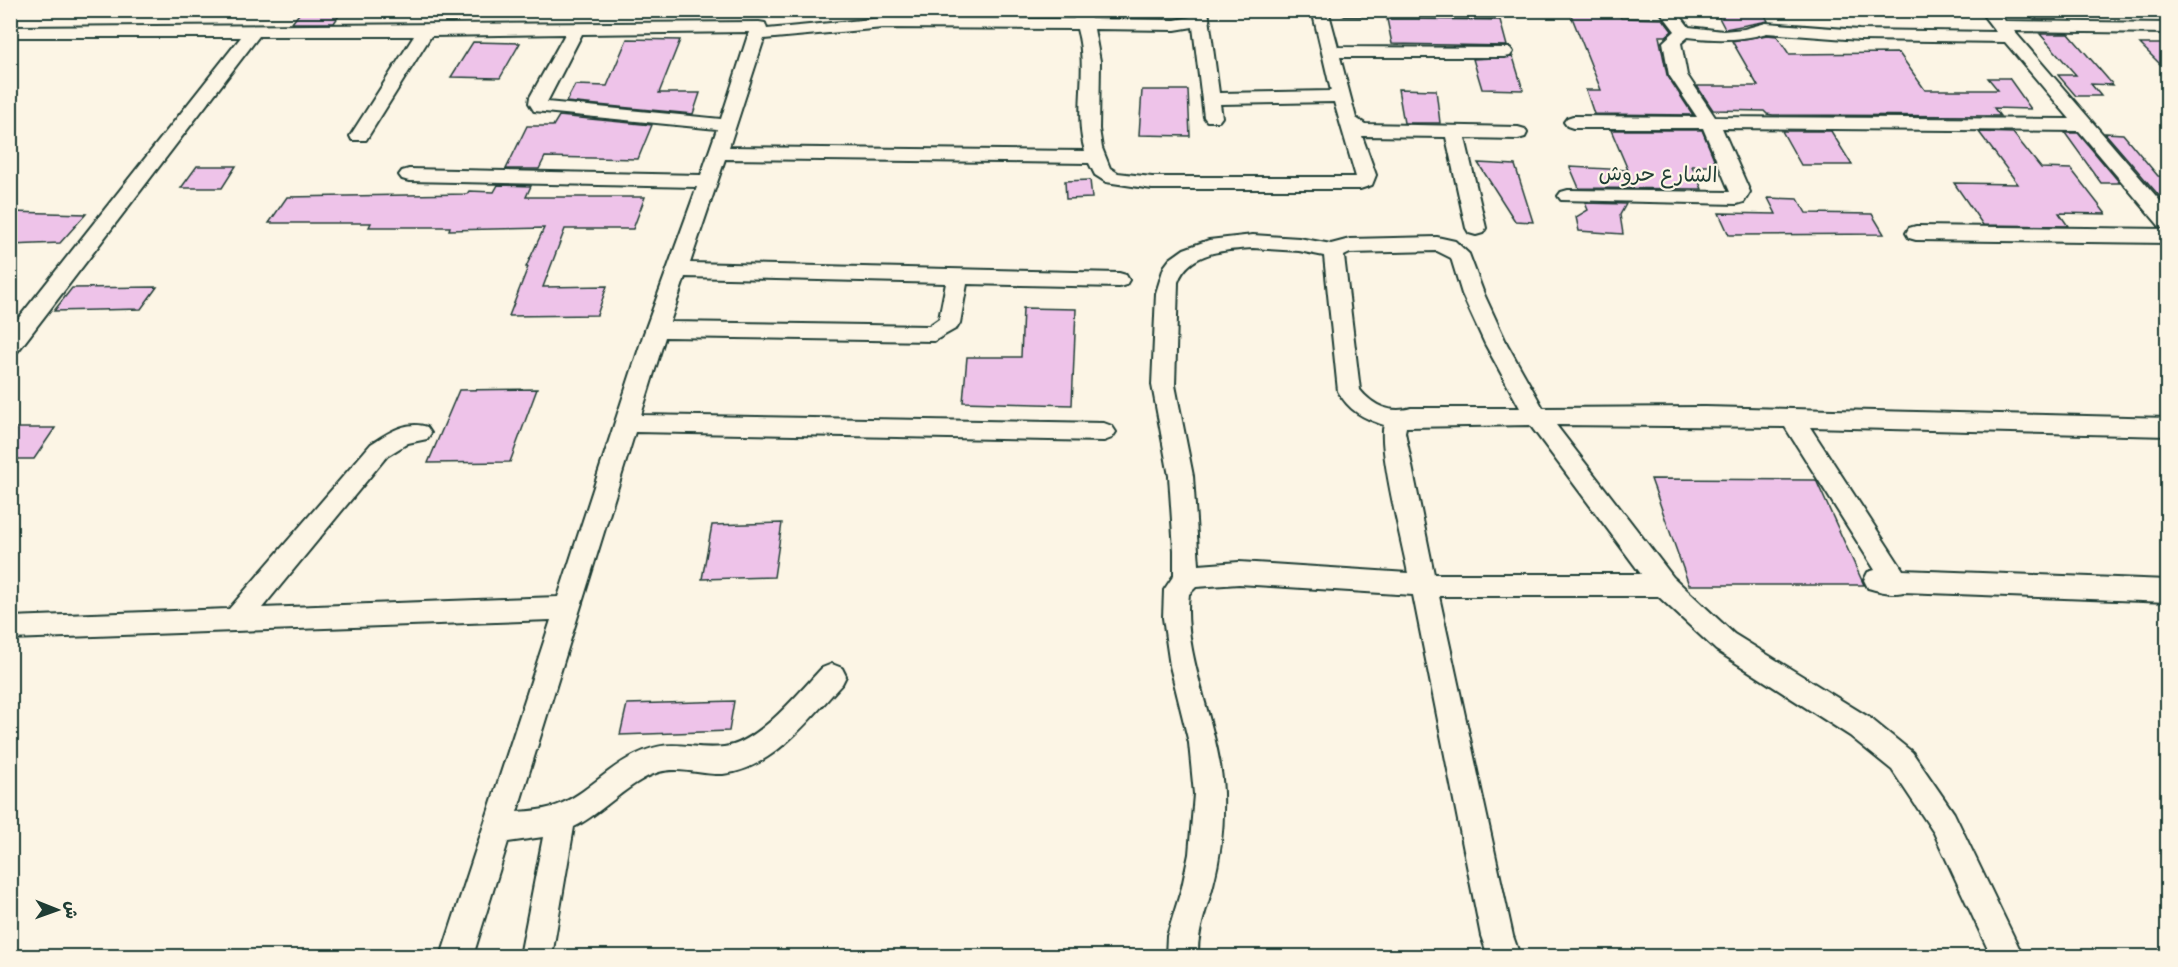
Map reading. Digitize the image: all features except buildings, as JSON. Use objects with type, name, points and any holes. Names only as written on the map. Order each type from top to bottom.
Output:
[{"type":"street","points":[[1082,18],[1091,60],[1090,129],[1095,157],[1102,171],[1113,178],[1128,181],[1352,184],[1365,181],[1366,175],[1347,119],[1320,10]]},
{"type":"street","points":[[1345,10],[1493,13]]},
{"type":"street","points":[[1666,10],[1684,32]]},
{"type":"street","points":[[1987,10],[2168,223]]},
{"type":"street","points":[[1200,13],[1212,108],[1341,96]]},
{"type":"street","points":[[10,32],[426,31],[1082,18],[1181,24],[1196,21],[1200,13]]},
{"type":"street","points":[[458,957],[626,423],[728,125],[760,24]]},
{"type":"street","points":[[1710,123],[1678,75],[1671,42],[1684,32],[1723,36],[1766,28],[1859,35],[2168,27]]},
{"type":"street","points":[[576,29],[539,97],[540,107],[728,125]]},
{"type":"street","points":[[10,345],[254,31]]},
{"type":"street","points":[[359,136],[426,31]]},
{"type":"street","points":[[1331,52],[1504,52]]},
{"type":"street","points":[[1347,119],[1361,130],[1518,133]]},
{"type":"street","points":[[1573,122],[2085,125]]},
{"type":"street","name":"الشارع حروش","points":[[1568,196],[1737,198],[1740,192],[1710,123]]},
{"type":"street","points":[[1454,132],[1476,228]]},
{"type":"street","points":[[717,153],[1095,157]]},
{"type":"street","points":[[409,175],[708,181]]},
{"type":"street","points":[[1916,233],[2168,236]]},
{"type":"street","points":[[1187,579],[1186,525],[1179,461],[1164,389],[1167,332],[1164,301],[1177,264],[1213,245],[1259,242],[1295,243],[1336,252]]},
{"type":"street","points":[[2007,957],[1944,823],[1902,761],[1860,727],[1725,642],[1664,585],[1536,416],[1496,344],[1473,294],[1459,254],[1448,246],[1437,244],[1350,246],[1339,248],[1336,252],[1349,390],[1355,402],[1364,409],[1397,421],[1411,417],[1536,416],[1792,418],[2168,427]]},
{"type":"street","points":[[677,270],[1119,280]]},
{"type":"street","points":[[657,329],[934,333],[949,323],[958,276]]},
{"type":"street","points":[[1792,418],[1887,582],[2168,591]]},
{"type":"street","points":[[1397,421],[1394,432],[1398,464],[1497,936],[1504,957]]},
{"type":"street","points":[[626,423],[1104,432]]},
{"type":"street","points":[[234,621],[379,450],[402,435],[419,433]]},
{"type":"street","points":[[1182,957],[1181,945],[1185,927],[1200,878],[1208,784],[1205,754],[1179,652],[1175,612],[1177,589],[1187,579],[1210,574],[1239,573],[1424,585],[1664,585]]},
{"type":"street","points":[[10,628],[568,608]]},
{"type":"street","points":[[499,828],[561,818],[634,771],[659,759],[683,756],[715,760],[731,759],[753,750],[771,737],[832,676]]},
{"type":"street","points":[[536,957],[561,818]]}]
